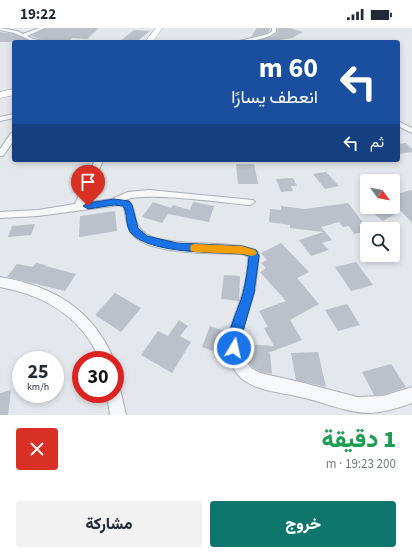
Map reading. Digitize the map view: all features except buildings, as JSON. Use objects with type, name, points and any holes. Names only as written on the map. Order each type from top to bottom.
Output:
[{"type":"street","points":[[23,36],[43,28]]},
{"type":"street","points":[[150,40],[159,28]]},
{"type":"street","points":[[246,40],[269,35],[274,32],[274,28]]},
{"type":"street","points":[[0,29],[12,31],[32,40]]},
{"type":"street","points":[[0,95],[12,92]]},
{"type":"street","points":[[0,119],[12,116]]},
{"type":"street","points":[[400,123],[412,131]]},
{"type":"street","points":[[0,154],[12,138]]},
{"type":"street","points":[[79,207],[98,162]]},
{"type":"street","points":[[0,214],[38,213],[114,202],[128,195],[149,193],[250,202]]},
{"type":"street","points":[[114,202],[128,205],[134,230],[144,238],[177,246],[242,250],[253,254],[253,269],[249,293],[235,338],[236,357],[242,368],[248,374],[255,378],[345,402],[366,405],[385,404],[412,395]]},
{"type":"street","points":[[0,282],[40,292],[66,307],[80,317],[93,333],[102,351]]},
{"type":"street","points":[[116,403],[118,415]]},
{"type":"slow traffic","points":[[195,248],[242,250],[252,253]]},
{"type":"route","points":[[88,206],[114,202],[120,202],[128,205],[134,230],[144,238],[153,241],[189,248],[242,250],[252,253],[254,256],[249,293],[235,338],[234,348]]}]
